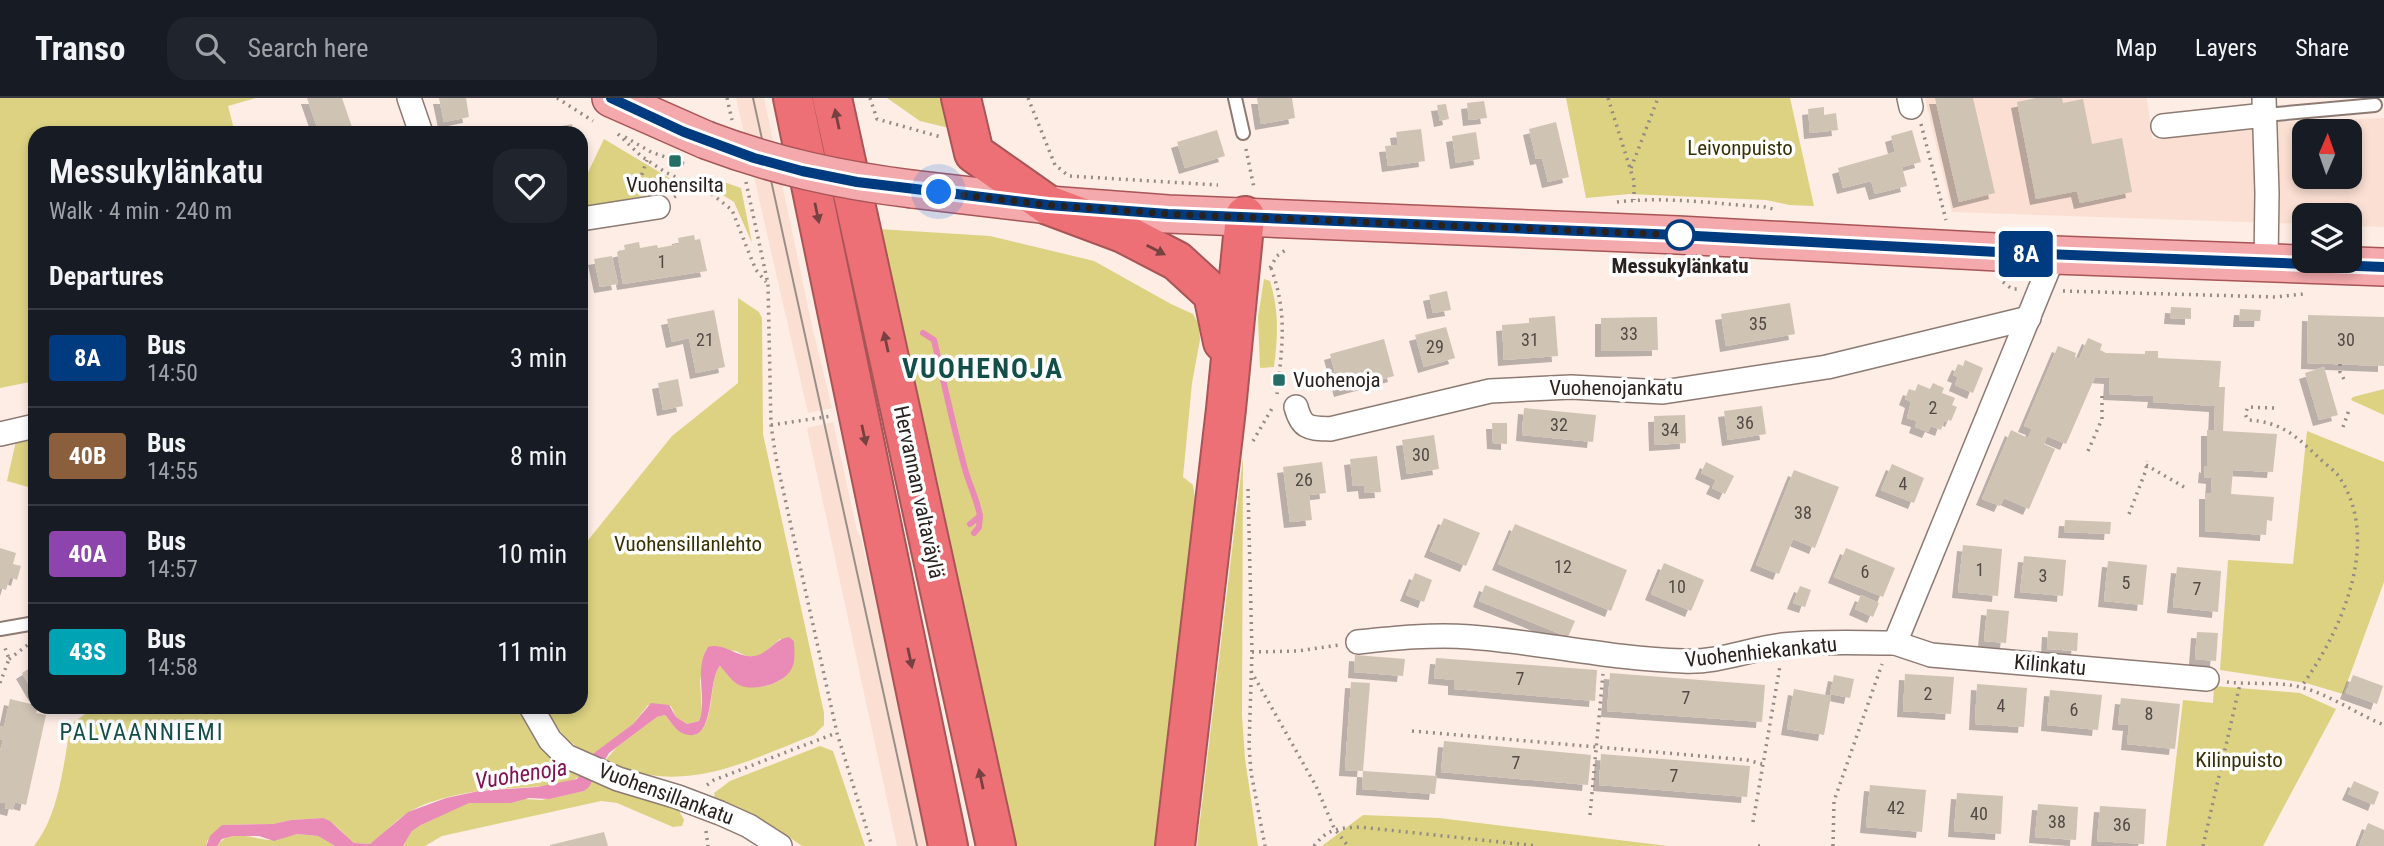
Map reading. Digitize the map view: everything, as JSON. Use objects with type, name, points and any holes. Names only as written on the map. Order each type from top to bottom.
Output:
[{"type":"highway","name":"Hervannan valtaväylä","points":[[793,98],[948,846]]},
{"type":"highway","name":"Hervannan valtaväylä","points":[[832,98],[996,846]]},
{"type":"highway","points":[[961,98],[974,153],[1048,205],[1123,233],[1177,261],[1213,294],[1230,374]]},
{"type":"highway","points":[[1175,846],[1230,374],[1255,267],[1248,195]]},
{"type":"main road","points":[[611,98],[719,132],[754,158],[802,171],[857,182],[1048,205],[1168,214],[1248,195],[1678,235],[2054,255],[2384,267]]},
{"type":"street","points":[[409,98],[419,126]]},
{"type":"street","points":[[2163,126],[2265,107],[2266,263]]},
{"type":"street","points":[[588,218],[657,207]]},
{"type":"street","points":[[1895,643],[2054,255]]},
{"type":"street","name":"Vuohenojankatu","points":[[1296,407],[1299,419],[1309,428],[1330,429],[1490,391],[1571,387],[1663,392],[1828,367],[2029,318]]},
{"type":"street","points":[[0,434],[28,428]]},
{"type":"street","name":"Vuohenhiekankatu","points":[[1359,642],[1470,636],[1605,654],[1696,662],[1724,659],[1783,645],[1895,643]]},
{"type":"street","name":"Kilinkatu","points":[[1895,643],[1931,655],[2207,680]]},
{"type":"street","name":"Vuohensillankatu","points":[[535,714],[550,740],[566,755],[618,779],[720,813],[749,826],[780,846]]},
{"type":"lane","points":[[1235,98],[1243,133]]},
{"type":"lane","points":[[2265,107],[2375,105]]},
{"type":"lane","points":[[0,632],[28,625]]},
{"type":"path","points":[[719,132],[727,98]]},
{"type":"path","points":[[870,98],[877,119],[951,139]]},
{"type":"path","points":[[1028,98],[1055,166],[1069,176],[1248,195],[1243,133]]},
{"type":"path","points":[[1608,98],[1634,181],[1634,200]]},
{"type":"path","points":[[1631,170],[1658,98]]},
{"type":"path","points":[[1910,102],[1923,129],[1946,220]]},
{"type":"path","points":[[618,134],[647,160],[665,172],[713,195],[732,210],[748,253],[768,284]]},
{"type":"path","points":[[631,210],[647,160]]},
{"type":"path","points":[[745,178],[768,284],[771,425],[776,458],[836,733],[872,846]]},
{"type":"path","points":[[1249,448],[1277,399],[1283,329],[1282,303],[1255,267],[1293,246]]},
{"type":"path","points":[[1999,280],[2008,283],[2012,289],[2261,297],[2308,294]]},
{"type":"path","points":[[2340,364],[2340,372],[2345,381]]},
{"type":"path","points":[[2088,451],[2102,419],[2102,394]]},
{"type":"path","points":[[2274,408],[2248,407],[2245,414],[2248,420],[2269,421],[2285,429],[2337,475],[2348,495],[2359,540],[2354,576],[2336,632],[2324,655],[2301,687]]},
{"type":"path","points":[[2343,427],[2349,410]]},
{"type":"path","points":[[771,425],[839,415]]},
{"type":"path","points":[[2129,514],[2147,463],[2184,487]]},
{"type":"path","points":[[1248,479],[1252,652],[1249,720],[1251,772],[1265,846]]},
{"type":"path","points":[[0,632],[9,659]]},
{"type":"path","points":[[1252,652],[1298,652],[1359,642]]},
{"type":"path","points":[[1833,846],[1834,801],[1839,781],[1882,664],[1895,643]]},
{"type":"path","points":[[0,683],[9,659],[28,645]]},
{"type":"path","points":[[1753,822],[1783,645]]},
{"type":"path","points":[[1590,815],[1605,654]]},
{"type":"path","points":[[1250,669],[1316,786],[1334,828],[1348,846]]},
{"type":"path","points":[[2207,680],[2301,687],[2384,725]]},
{"type":"path","points":[[2203,846],[2240,684]]},
{"type":"path","points":[[1412,730],[1747,760],[1762,764]]},
{"type":"path","points":[[704,796],[708,784],[714,780],[836,733]]},
{"type":"path","points":[[1314,846],[1334,828],[1360,827],[1537,846]]},
{"type":"shaded area","points":[[736,98],[764,98],[832,408],[808,413]]},
{"type":"shaded area","points":[[1925,98],[2147,98],[2152,139],[2292,122],[2292,189],[2362,189],[2362,119],[2358,119],[2384,118],[2384,227],[2362,226],[2362,203],[2292,203],[2292,224],[1952,212]]},
{"type":"shaded area","points":[[833,422],[890,666],[927,846],[897,846],[807,428]]},
{"type":"shaded area","points":[[789,637],[794,641],[794,662],[783,678],[761,687],[745,687],[733,681],[720,666],[713,685],[706,723],[700,732],[692,735],[680,732],[665,715],[657,717],[609,753],[584,791],[549,799],[529,798],[511,803],[469,803],[421,825],[412,831],[403,846],[335,846],[318,836],[297,834],[274,841],[259,836],[233,836],[222,839],[217,846],[206,846],[210,836],[222,825],[273,824],[323,818],[354,843],[370,844],[408,812],[446,798],[479,791],[537,787],[577,779],[594,753],[633,724],[651,703],[669,705],[676,717],[687,724],[699,721],[702,665],[708,647],[720,647],[741,655],[753,656]]},
{"type":"green space","points":[[0,98],[256,98],[228,106],[233,126],[28,126],[28,382],[0,388]]},
{"type":"green space","points":[[887,98],[946,98],[949,128],[920,121]]},
{"type":"green space","name":"Leivonpuisto","points":[[1566,98],[1790,98],[1814,206],[1789,205],[1766,200],[1629,194],[1586,198]]},
{"type":"green space","points":[[604,139],[672,182],[654,194],[588,207],[588,172]]},
{"type":"green space","points":[[710,177],[741,188],[752,243],[734,202],[708,186]]},
{"type":"green space","points":[[878,229],[990,236],[1094,261],[1193,314],[1199,325],[1200,340],[1192,383],[1183,477],[1193,485],[1198,519],[1160,846],[1011,846]]},
{"type":"green space","points":[[1264,279],[1270,281],[1273,292],[1277,334],[1274,367],[1260,368],[1258,317]]},
{"type":"green space","name":"Vuohensillanlehto","points":[[738,298],[759,312],[762,318],[763,434],[824,713],[824,725],[814,735],[711,772],[660,776],[633,772],[604,762],[617,747],[657,717],[665,715],[680,731],[692,735],[700,732],[706,723],[719,667],[723,667],[737,683],[758,687],[779,681],[792,667],[794,651],[780,639],[755,657],[736,651],[706,649],[700,681],[702,712],[699,721],[687,724],[676,717],[671,706],[648,705],[633,724],[591,756],[566,739],[548,714],[588,714],[588,540],[672,436],[738,383]]},
{"type":"green space","points":[[2384,389],[2384,415],[2351,400],[2353,397]]},
{"type":"green space","points":[[2307,431],[2384,462],[2384,582],[2343,694],[2306,683],[2220,670],[2228,560],[2293,564]]},
{"type":"green space","points":[[28,435],[28,487],[7,481],[16,441]]},
{"type":"green space","points":[[1243,457],[1242,715],[1245,759],[1258,846],[1197,846]]},
{"type":"green space","name":"Kilinpuisto","points":[[2214,686],[2300,693],[2336,709],[2263,846],[2166,846],[2183,700],[2213,703]]},
{"type":"green space","points":[[85,714],[522,714],[544,747],[561,764],[580,776],[561,783],[479,791],[430,803],[403,816],[370,844],[354,843],[323,818],[273,824],[222,825],[207,841],[206,846],[34,846],[50,819],[55,803],[71,724]]},
{"type":"green space","points":[[820,746],[833,751],[865,846],[802,846],[776,828],[715,799],[714,793],[730,781]]},
{"type":"green space","points":[[593,781],[677,807],[684,820],[682,826],[673,827],[617,803],[601,801],[442,836],[425,846],[403,846],[412,831],[421,825],[469,802],[511,803],[524,799],[541,800],[584,791]]},
{"type":"green space","points":[[1363,815],[1439,818],[1668,846],[1322,846]]},
{"type":"green space","points":[[297,834],[318,836],[335,846],[217,846],[229,837],[275,840]]},
{"type":"building","points":[[307,98],[342,98],[352,126],[317,126]]},
{"type":"building","points":[[439,98],[466,98],[469,117],[444,122]]},
{"type":"building","points":[[1257,98],[1292,98],[1295,118],[1261,124]]},
{"type":"building","points":[[1935,98],[1973,98],[1995,193],[1959,202]]},
{"type":"building","points":[[2036,98],[2062,98],[2063,103],[2083,99],[2092,144],[2122,138],[2132,192],[2080,203],[2077,191],[2036,199],[2017,102]]},
{"type":"building","points":[[1484,101],[1487,118],[1469,120],[1467,103]]},
{"type":"building","points":[[1446,104],[1449,119],[1440,121],[1437,105]]},
{"type":"building","points":[[1824,107],[1824,115],[1836,113],[1838,130],[1810,133],[1808,109]]},
{"type":"building","points":[[1556,122],[1569,177],[1548,182],[1542,158],[1536,159],[1529,129]]},
{"type":"building","points":[[1421,129],[1425,161],[1388,166],[1385,146],[1398,145],[1396,132]]},
{"type":"building","points":[[1217,130],[1225,156],[1185,168],[1177,142]]},
{"type":"building","points":[[1912,130],[1921,162],[1902,167],[1907,186],[1875,194],[1871,181],[1843,188],[1838,168],[1895,152],[1891,136]]},
{"type":"building","points":[[1476,132],[1480,159],[1456,163],[1452,136]]},
{"type":"building","points":[[694,235],[695,240],[700,239],[707,271],[623,284],[617,252],[625,250],[624,245],[639,242],[640,248],[657,245],[658,248],[679,244],[678,238]]},
{"type":"building","points":[[612,256],[618,284],[600,287],[594,259]]},
{"type":"building","points":[[1447,291],[1451,310],[1433,313],[1429,295]]},
{"type":"building","points":[[1790,303],[1795,334],[1726,346],[1721,314]]},
{"type":"building","points":[[2171,307],[2191,308],[2191,319],[2170,318]]},
{"type":"building","points":[[2240,309],[2261,310],[2260,321],[2239,321]]},
{"type":"building","points":[[714,310],[725,367],[696,373],[689,338],[672,342],[667,319]]},
{"type":"building","points":[[2308,315],[2384,317],[2384,366],[2307,363]]},
{"type":"building","points":[[1555,316],[1558,356],[1504,360],[1502,325],[1529,323],[1529,318]]},
{"type":"building","points":[[1657,317],[1658,350],[1601,351],[1601,318]]},
{"type":"building","points":[[1446,327],[1455,358],[1424,367],[1415,335]]},
{"type":"building","points":[[2088,338],[2102,344],[2100,350],[2106,353],[2145,354],[2145,351],[2158,351],[2158,358],[2221,361],[2219,387],[2225,387],[2223,431],[2277,434],[2273,472],[2233,470],[2231,494],[2274,497],[2272,521],[2267,520],[2266,535],[2205,531],[2205,493],[2211,493],[2212,478],[2204,477],[2205,466],[2207,467],[2207,430],[2214,430],[2215,406],[2153,402],[2154,396],[2109,394],[2110,378],[2095,377],[2066,444],[2047,436],[2044,444],[2055,449],[2029,509],[2004,498],[2000,506],[1982,499],[2011,430],[2028,438],[2032,429],[2024,426],[2058,346],[2076,353],[2075,357],[2079,359]]},
{"type":"building","points":[[1384,339],[1394,376],[1340,391],[1330,354]]},
{"type":"building","points":[[1965,360],[1983,368],[1973,393],[1955,385],[1958,377],[1953,375],[1958,364],[1963,366]]},
{"type":"building","points":[[2324,367],[2338,415],[2319,420],[2305,373]]},
{"type":"building","points":[[678,379],[683,406],[663,410],[658,383]]},
{"type":"building","points":[[1933,383],[1944,388],[1942,393],[1955,398],[1952,405],[1957,407],[1951,421],[1947,419],[1941,430],[1931,426],[1928,432],[1915,427],[1917,421],[1907,418],[1911,402],[1905,399],[1909,389],[1915,391],[1918,384],[1930,389]]},
{"type":"building","points":[[1762,406],[1766,434],[1728,440],[1724,411]]},
{"type":"building","points":[[1524,408],[1596,415],[1593,442],[1522,435]]},
{"type":"building","points":[[1685,415],[1686,443],[1655,445],[1654,416]]},
{"type":"building","points":[[1492,423],[1507,423],[1507,444],[1493,443]]},
{"type":"building","points":[[1434,435],[1439,469],[1407,474],[1402,440]]},
{"type":"building","points":[[1377,456],[1381,492],[1365,493],[1364,485],[1353,486],[1350,459]]},
{"type":"building","points":[[1322,462],[1326,493],[1309,495],[1312,520],[1290,522],[1283,467]]},
{"type":"building","points":[[1706,462],[1734,476],[1725,494],[1712,488],[1716,480],[1701,473]]},
{"type":"building","points":[[1892,464],[1924,478],[1914,503],[1881,490]]},
{"type":"building","points":[[1794,470],[1839,487],[1815,548],[1793,539],[1779,574],[1756,565]]},
{"type":"building","points":[[1444,518],[1480,533],[1466,566],[1430,551]]},
{"type":"building","points":[[2065,520],[2111,522],[2110,534],[2064,532]]},
{"type":"building","points":[[1515,524],[1627,570],[1611,611],[1498,564]]},
{"type":"building","points":[[1963,545],[2002,549],[1998,596],[1958,592]]},
{"type":"building","points":[[0,548],[16,553],[13,564],[21,566],[17,580],[10,577],[6,590],[0,588]]},
{"type":"building","points":[[1846,548],[1895,568],[1883,597],[1834,577]]},
{"type":"building","points":[[2024,556],[2066,560],[2063,596],[2020,592]]},
{"type":"building","points":[[2108,561],[2147,565],[2143,605],[2104,601]]},
{"type":"building","points":[[1664,563],[1704,580],[1691,611],[1651,594]]},
{"type":"building","points":[[2177,567],[2221,571],[2218,612],[2173,607]]},
{"type":"building","points":[[1415,573],[1432,580],[1424,602],[1406,595]]},
{"type":"building","points":[[1485,585],[1575,621],[1568,637],[1479,601]]},
{"type":"building","points":[[1800,586],[1811,590],[1805,607],[1793,603]]},
{"type":"building","points":[[1861,595],[1879,603],[1873,617],[1855,609]]},
{"type":"building","points":[[1987,609],[2009,611],[2006,643],[1984,641]]},
{"type":"building","points":[[2048,631],[2078,633],[2077,651],[2047,649]]},
{"type":"building","points":[[2197,632],[2218,633],[2216,661],[2195,659]]},
{"type":"building","points":[[1355,655],[1405,659],[1403,676],[1354,672]]},
{"type":"building","points":[[1436,658],[1597,670],[1595,701],[1454,689],[1454,680],[1434,678]]},
{"type":"building","points":[[28,669],[28,683],[22,673]]},
{"type":"building","points":[[1610,673],[1765,685],[1762,722],[1607,711]]},
{"type":"building","points":[[1905,674],[1954,677],[1951,714],[1903,711]]},
{"type":"building","points":[[1834,675],[1854,679],[1850,698],[1830,694]]},
{"type":"building","points":[[2353,675],[2383,686],[2377,704],[2346,693]]},
{"type":"building","points":[[1351,682],[1370,683],[1363,771],[1345,770]]},
{"type":"building","points":[[1977,684],[2027,688],[2024,727],[1975,724]]},
{"type":"building","points":[[1794,689],[1831,696],[1824,735],[1787,729]]},
{"type":"building","points":[[2050,690],[2102,695],[2098,730],[2047,725]]},
{"type":"building","points":[[2121,698],[2180,704],[2175,749],[2127,744],[2129,725],[2118,724]]},
{"type":"building","points":[[10,699],[28,703],[28,714],[46,715],[26,805],[15,802],[13,810],[5,808],[6,803],[0,802],[0,751],[3,740],[0,739],[0,726],[4,727]]},
{"type":"building","points":[[1444,741],[1591,755],[1588,785],[1441,772]]},
{"type":"building","points":[[1601,754],[1750,766],[1747,797],[1599,785]]},
{"type":"building","points":[[1363,771],[1437,776],[1435,794],[1362,789]]},
{"type":"building","points":[[2354,781],[2379,792],[2374,805],[2348,794]]},
{"type":"building","points":[[1870,785],[1926,790],[1922,832],[1866,827]]},
{"type":"building","points":[[1957,793],[2003,796],[2001,834],[1954,831]]},
{"type":"building","points":[[2038,804],[2078,807],[2076,840],[2035,837]]},
{"type":"building","points":[[2100,806],[2146,809],[2144,844],[2097,841]]},
{"type":"building","points":[[2368,823],[2384,830],[2384,846],[2359,846]]},
{"type":"building","points":[[604,832],[608,846],[550,846],[550,845]]},
{"type":"waterway","name":"Vuohenoja","points":[[923,333],[934,340],[961,453],[979,510],[980,516],[970,524]]},
{"type":"waterway","name":"Vuohenoja","points":[[974,533],[979,527],[980,516]]},
{"type":"tram line","points":[[753,98],[917,846]]},
{"type":"bus line","name":"8A","points":[[611,98],[684,132],[754,158],[802,171],[857,182],[1048,205],[1360,223],[2384,267]]},
{"type":"place","name":"Vuohensilta","points":[[675,161]]},
{"type":"place","name":"Messukylänkatu","points":[[1680,235]]},
{"type":"place","name":"Vuohenoja","points":[[1279,380]]},
{"type":"district","name":"VUOHENOJA","points":[[983,368]]},
{"type":"district","name":"PALVAANNIEMI","points":[[142,732]]},
{"type":"route","points":[[939,192],[1048,205],[1168,214],[1680,235]]}]
